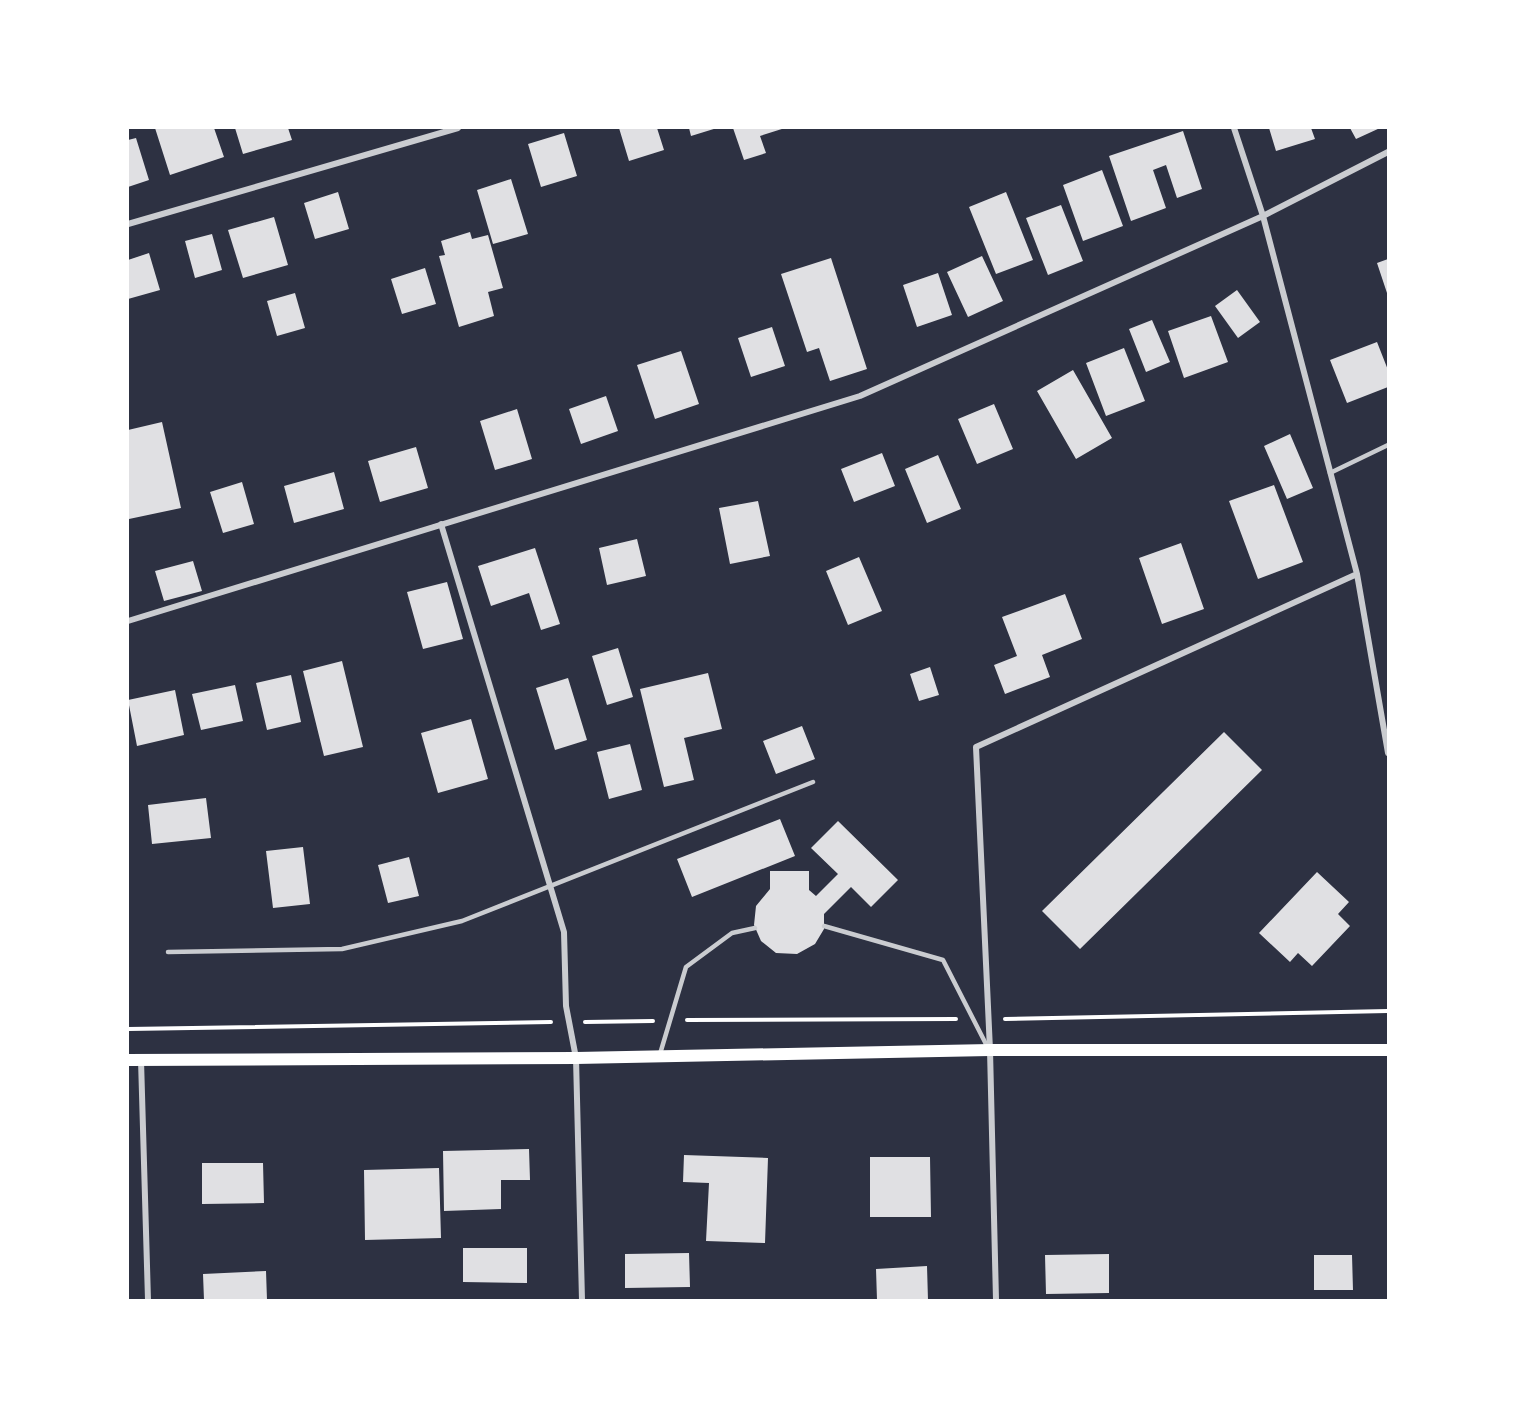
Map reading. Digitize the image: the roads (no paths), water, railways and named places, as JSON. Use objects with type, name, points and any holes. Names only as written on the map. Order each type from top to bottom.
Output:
[{"type":"main road","points":[[128,1060],[576,1058],[990,1050],[1389,1050]]},
{"type":"street","points":[[128,224],[458,128]]},
{"type":"street","points":[[1234,128],[1263,216],[1357,574],[1389,753]]},
{"type":"street","points":[[128,621],[860,396],[1263,216],[1389,152]]},
{"type":"street","points":[[441,524],[564,932],[569,1022],[576,1058],[582,1300]]},
{"type":"street","points":[[996,1300],[990,1050],[976,747],[1357,574]]},
{"type":"street","points":[[141,1060],[148,1300]]},
{"type":"lane","points":[[1330,473],[1389,444]]},
{"type":"lane","points":[[168,952],[342,949],[462,921],[813,782]]},
{"type":"lane","points":[[824,926],[943,960],[990,1050]]},
{"type":"lane","points":[[659,1057],[686,967],[732,933],[754,928]]}]
